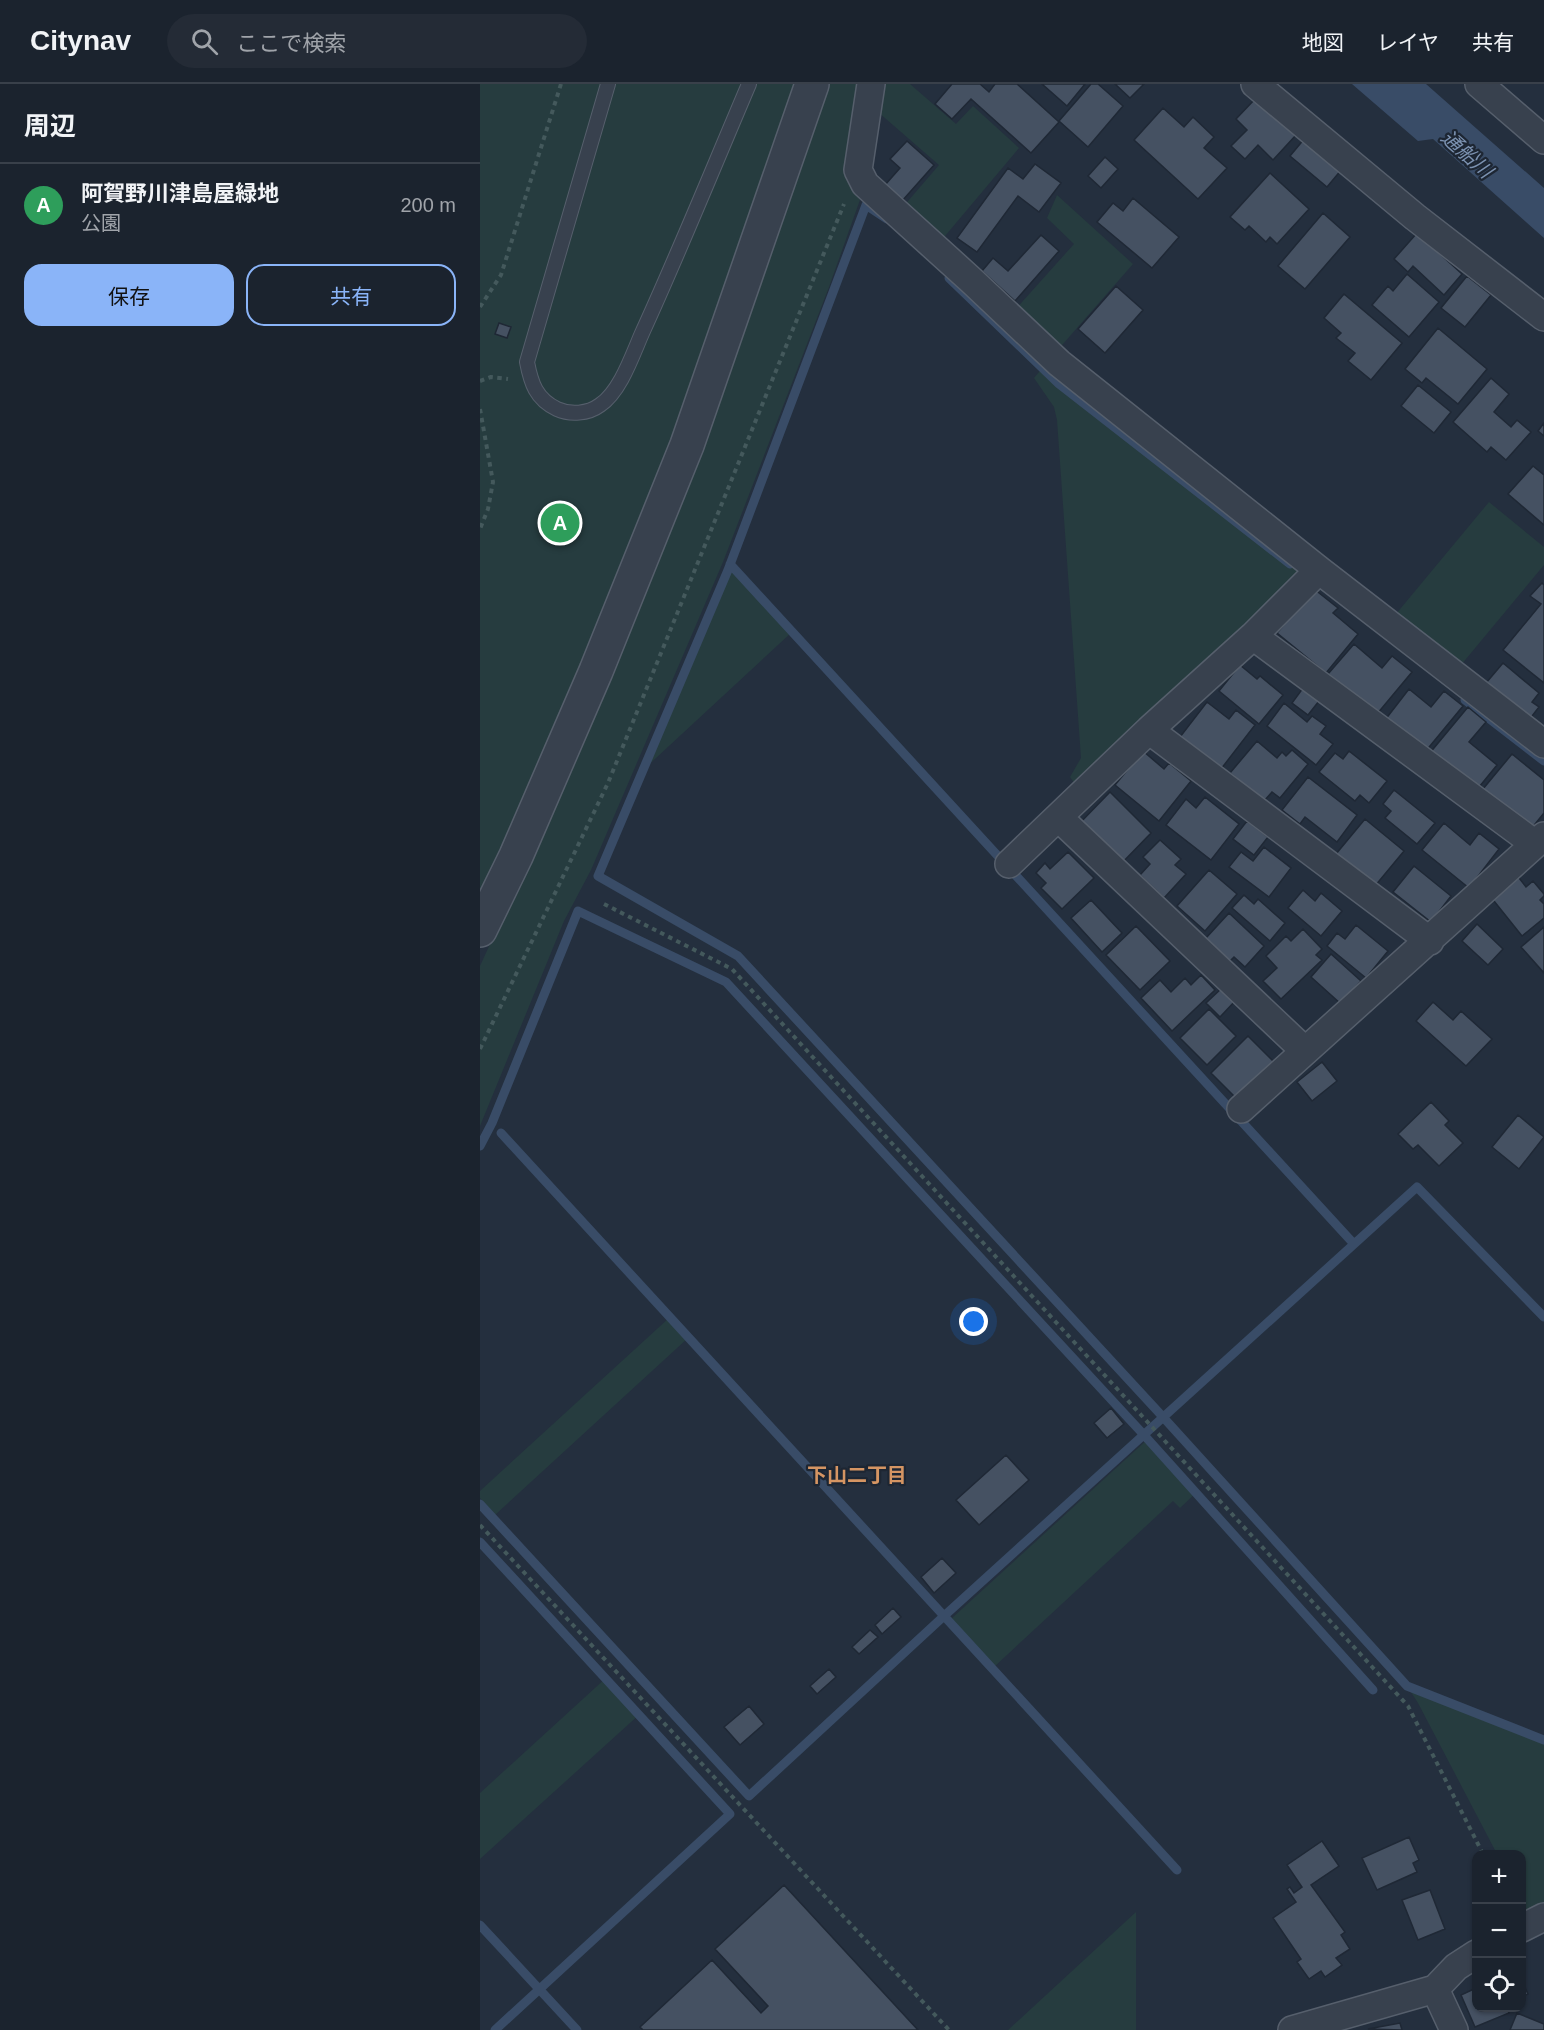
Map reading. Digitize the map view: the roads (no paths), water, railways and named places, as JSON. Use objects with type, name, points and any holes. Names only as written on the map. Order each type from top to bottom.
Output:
[{"type":"street","points":[[480,930],[516,856],[596,671],[687,445],[812,84]]},
{"type":"street","points":[[871,84],[858,170],[865,184],[1059,363],[1319,570],[1544,744]]},
{"type":"street","points":[[1255,84],[1415,217],[1544,317]]},
{"type":"street","points":[[1479,84],[1544,141]]},
{"type":"street","points":[[1009,864],[1149,730],[1253,636],[1319,570]]},
{"type":"street","points":[[1241,1109],[1540,840],[1253,636]]},
{"type":"street","points":[[1149,730],[1430,941]]},
{"type":"street","points":[[1058,817],[1305,1051]]},
{"type":"street","points":[[1526,1926],[1544,1917]]},
{"type":"street","points":[[1292,2030],[1435,1989],[1456,1967],[1472,1957]]},
{"type":"street","points":[[1435,1989],[1454,2030]]},
{"type":"lane","points":[[608,84],[527,362],[531,383],[538,396],[549,405],[564,412],[580,413],[600,406],[613,392],[623,375],[749,84]]},
{"type":"water","name":"通船川","points":[[1352,84],[1426,84],[1544,188],[1544,238],[1433,139],[1418,141]]},
{"type":"waterway","points":[[887,219],[866,205],[728,570],[598,876],[738,956],[1163,1417],[1407,1686],[1544,1740]]},
{"type":"waterway","points":[[949,278],[1059,384],[1290,564]]},
{"type":"waterway","points":[[730,564],[1354,1244]]},
{"type":"waterway","points":[[1465,700],[1544,761]]},
{"type":"waterway","points":[[480,1146],[492,1123],[578,911],[726,982],[1144,1435],[1373,1690]]},
{"type":"waterway","points":[[501,1133],[1177,1870]]},
{"type":"waterway","points":[[480,1504],[749,1796],[1417,1187],[1544,1317]]},
{"type":"waterway","points":[[480,1542],[730,1814],[495,2030]]},
{"type":"waterway","points":[[480,1925],[577,2030]]},
{"type":"place","name":"阿賀野川津島屋緑地","points":[[560,523]]},
{"type":"district","name":"下山二丁目","points":[[857,1475]]}]
